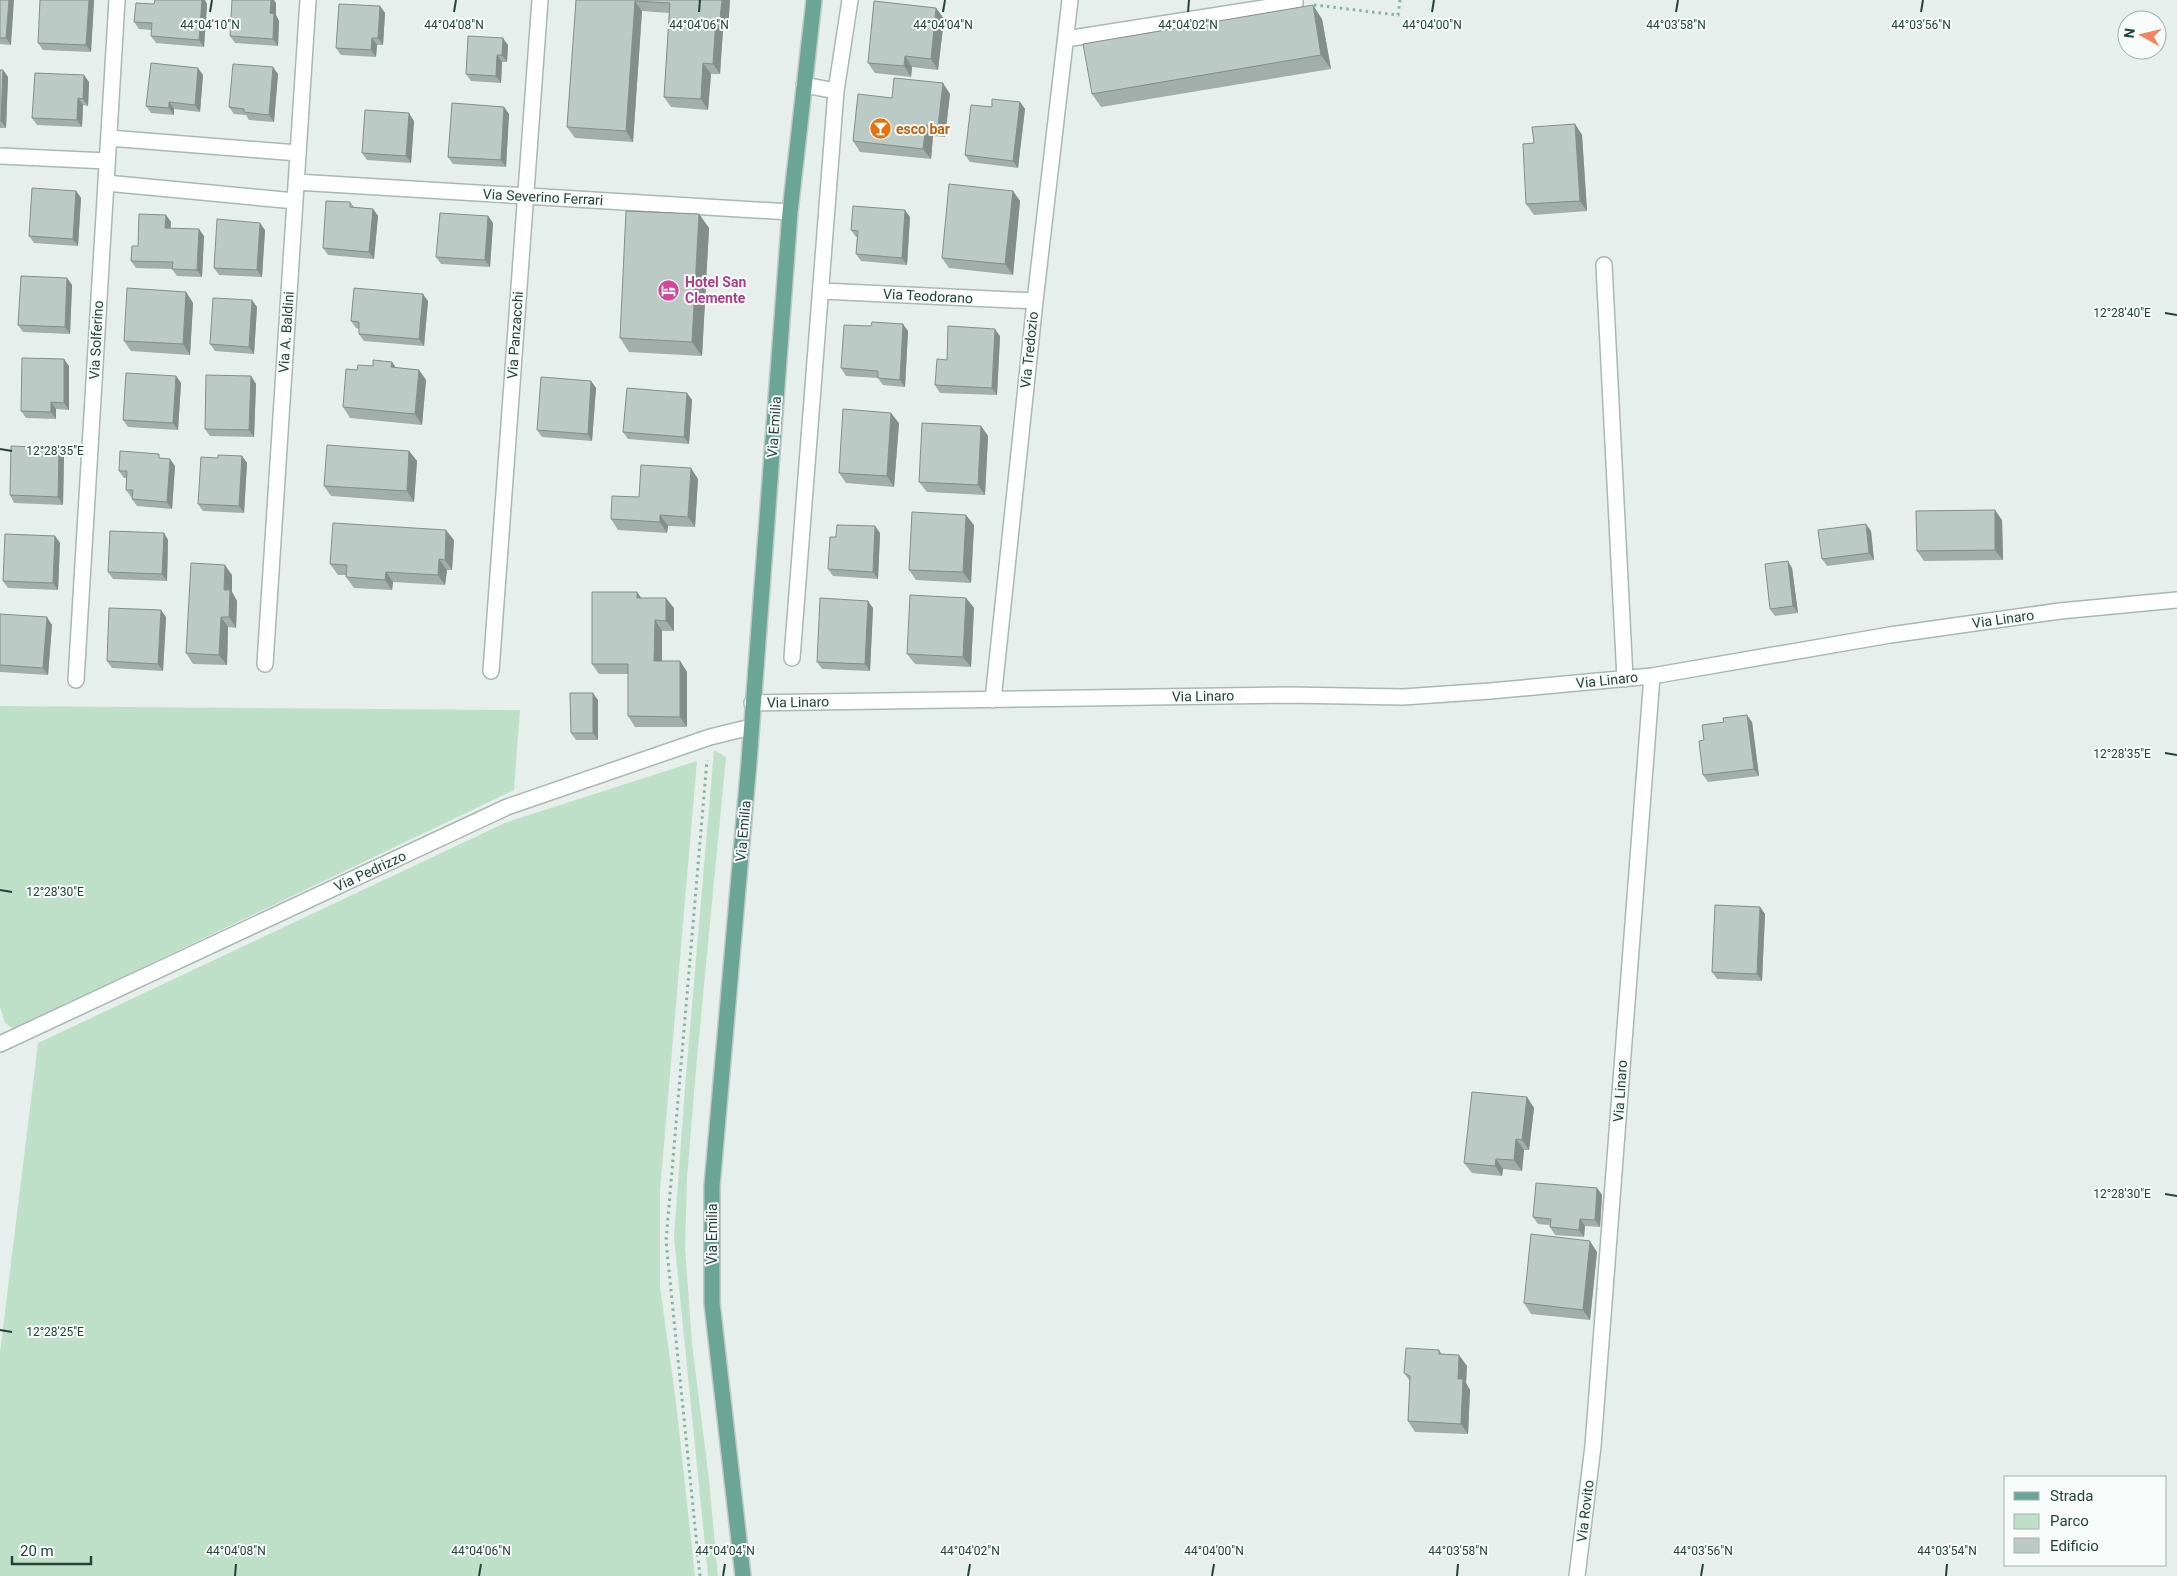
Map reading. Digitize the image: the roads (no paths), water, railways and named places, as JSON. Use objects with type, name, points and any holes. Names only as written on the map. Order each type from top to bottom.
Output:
[{"type":"main road","name":"Via Emilia","points":[[743,1576],[712,1303],[712,1186],[751,727],[790,212],[814,0]]},
{"type":"street","name":"Via Solferino","points":[[76,680],[117,0]]},
{"type":"street","name":"Via A. Baldini","points":[[265,664],[308,0]]},
{"type":"street","name":"Via Panzacchi","points":[[491,671],[540,0]]},
{"type":"street","points":[[792,658],[822,291],[836,91],[850,0]]},
{"type":"street","name":"Via Tredozio","points":[[993,700],[1034,301],[1070,0]]},
{"type":"street","points":[[1066,39],[1295,2]]},
{"type":"street","points":[[804,85],[836,91]]},
{"type":"street","points":[[109,138],[298,154]]},
{"type":"street","points":[[0,156],[107,161]]},
{"type":"street","name":"Via Severino Ferrari","points":[[296,182],[790,212]]},
{"type":"street","points":[[106,183],[295,201]]},
{"type":"street","points":[[1604,265],[1625,679]]},
{"type":"street","name":"Via Teodorano","points":[[822,291],[1034,301]]},
{"type":"street","name":"Via Linaro","points":[[752,703],[1288,695],[1403,697],[1652,676],[1890,635],[2060,611],[2177,600]]},
{"type":"street","name":"Via Linaro","points":[[1592,1446],[1652,676]]},
{"type":"street","name":"Via Pedrizzo","points":[[0,1044],[507,807],[710,737],[751,727]]},
{"type":"street","name":"Via Rovito","points":[[1577,1576],[1592,1446]]},
{"type":"place","name":"esco bar","points":[[880,129]]},
{"type":"place","name":"Hotel San Clemente","points":[[669,290]]}]
